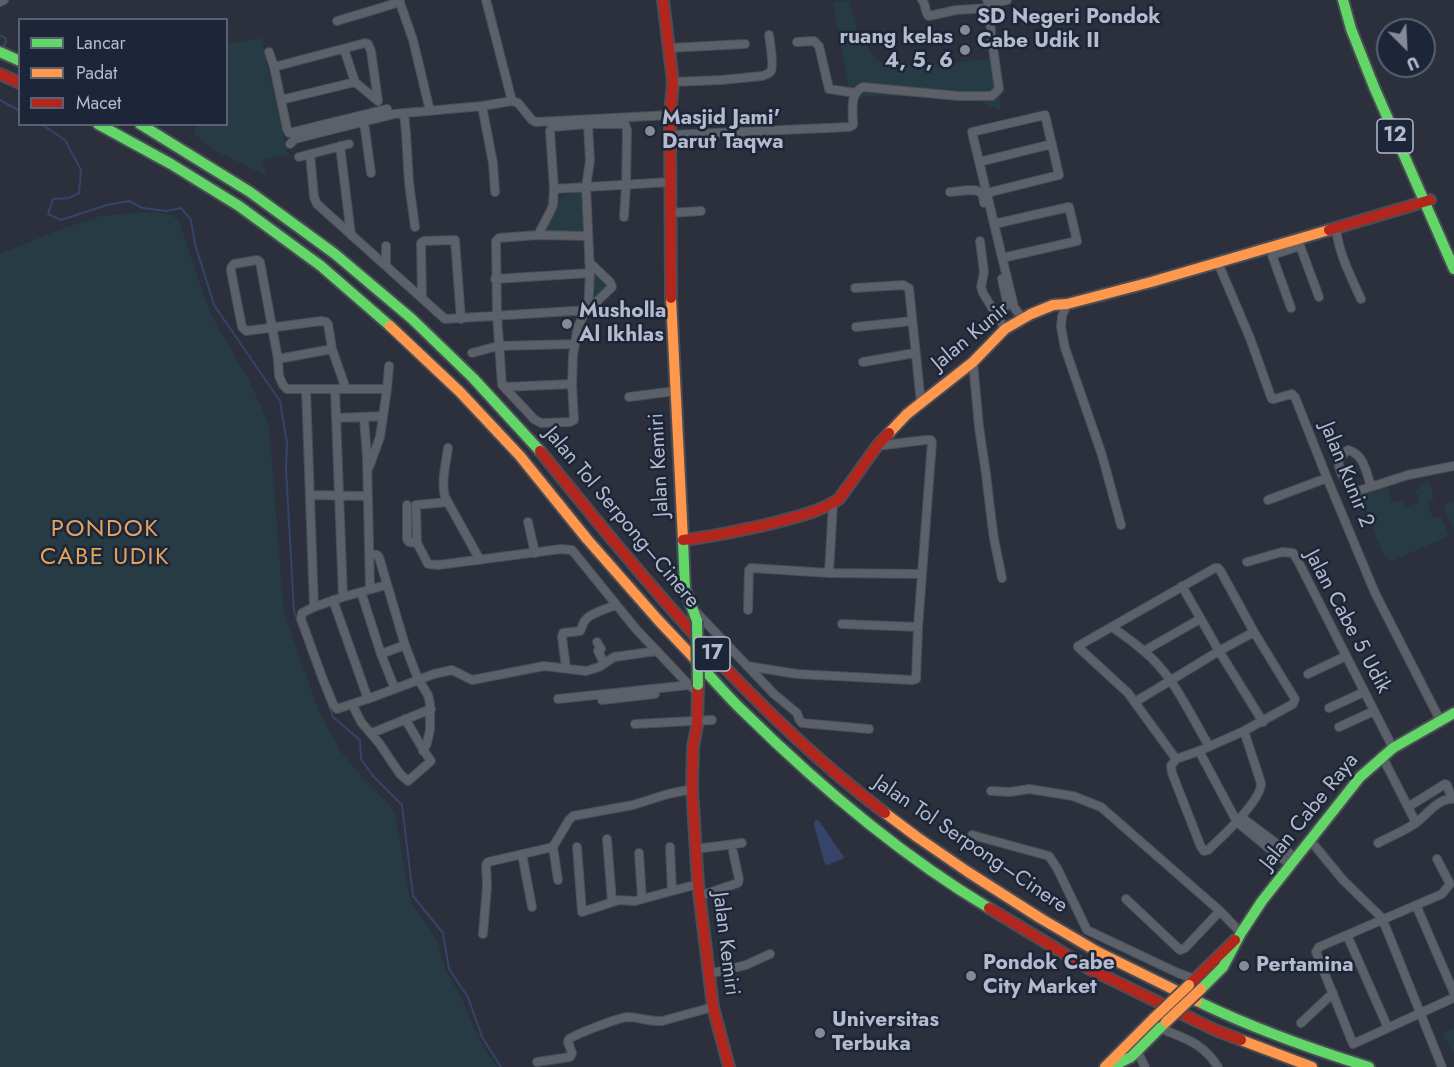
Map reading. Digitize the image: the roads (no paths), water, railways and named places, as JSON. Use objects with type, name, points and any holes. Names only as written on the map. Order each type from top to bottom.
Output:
[{"type":"main road","name":"Jalan Kemiri","points":[[663,0],[673,82],[670,115],[671,310],[684,581],[696,616],[697,721],[693,747],[692,789],[699,896],[713,1007],[729,1067]]},
{"type":"main road","name":"12","points":[[1343,0],[1351,29],[1374,87],[1427,201],[1454,247]]},
{"type":"main road","name":"12","points":[[1350,0],[1454,269]]},
{"type":"main road","points":[[0,52],[16,59]]},
{"type":"main road","points":[[0,74],[18,82]]},
{"type":"main road","name":"Jalan Tol Serpong–Cinere","points":[[102,126],[239,206],[321,266],[396,331],[460,392],[520,456],[587,539],[658,621],[743,711],[834,794],[896,844],[957,889],[1088,968],[1215,1030],[1312,1067]]},
{"type":"main road","name":"Jalan Tol Serpong–Cinere","points":[[143,126],[250,192],[336,255],[412,319],[473,378],[536,446],[672,611],[758,702],[805,747],[863,796],[968,872],[1098,952],[1224,1014],[1369,1067]]},
{"type":"main road","name":"Jalan Kunir","points":[[833,504],[877,446],[907,414],[973,362],[1005,329],[1022,318],[1053,305],[1067,304],[1299,242],[1336,228],[1427,201]]},
{"type":"main road","points":[[683,540],[719,536],[789,519],[833,504]]},
{"type":"main road","name":"Jalan Cabe Raya","points":[[1111,1067],[1131,1057],[1223,967],[1241,933],[1262,901],[1360,777],[1392,747],[1454,713]]},
{"type":"main road","name":"Jalan Cabe Raya","points":[[1105,1067],[1241,933]]},
{"type":"street","points":[[0,2],[4,0]]},
{"type":"street","points":[[486,0],[512,101]]},
{"type":"street","points":[[922,0],[930,16],[1007,0]]},
{"type":"street","points":[[337,21],[400,1],[430,111]]},
{"type":"street","points":[[670,135],[849,127],[853,124],[855,93],[863,87],[958,96],[992,96],[999,89],[988,4]]},
{"type":"street","points":[[673,82],[721,80],[768,74],[772,65],[769,35]]},
{"type":"street","points":[[796,42],[814,41],[819,46],[828,89],[855,93]]},
{"type":"street","points":[[274,67],[365,43],[370,47],[378,101]]},
{"type":"street","points":[[669,48],[745,44]]},
{"type":"street","points":[[344,49],[355,82],[391,111]]},
{"type":"street","points":[[269,52],[289,133],[391,111],[404,113],[430,111],[512,101],[518,103],[531,120],[536,122],[670,115]]},
{"type":"street","points":[[281,100],[355,82]]},
{"type":"street","points":[[482,106],[493,163],[495,192]]},
{"type":"street","points":[[290,144],[295,139],[364,122],[391,111]]},
{"type":"street","points":[[404,113],[415,227]]},
{"type":"street","points":[[987,193],[1059,175],[1045,115],[972,132],[1014,307],[1022,318]]},
{"type":"street","points":[[364,122],[371,173]]},
{"type":"street","points":[[588,124],[590,161],[586,187],[590,273],[588,310]]},
{"type":"street","points":[[538,235],[553,205],[550,129],[555,126],[625,124],[627,130],[624,217]]},
{"type":"street","points":[[979,162],[1052,144]]},
{"type":"street","points":[[299,157],[344,145],[351,235]]},
{"type":"street","points":[[310,154],[314,197],[317,204],[445,319],[588,310]]},
{"type":"street","points":[[554,189],[670,182]]},
{"type":"street","points":[[950,192],[973,190],[982,194],[1006,302],[1006,306],[996,314]]},
{"type":"street","points":[[994,224],[1069,207],[1077,241],[1002,258]]},
{"type":"street","points":[[670,213],[702,211]]},
{"type":"street","points":[[1336,228],[1342,259],[1361,299]]},
{"type":"street","points":[[587,236],[538,235],[499,238],[496,241],[495,279],[502,385],[534,419],[541,423],[574,420],[572,384],[578,326],[588,310],[612,287],[610,282],[589,262]]},
{"type":"street","points":[[422,298],[421,243],[455,240],[461,319]]},
{"type":"street","points":[[980,241],[984,272],[982,293],[1005,329]]},
{"type":"street","points":[[1291,308],[1272,255],[1299,242],[1319,297]]},
{"type":"street","points":[[386,246],[386,265]]},
{"type":"street","points":[[346,389],[332,349],[326,322],[321,321],[271,328],[246,331],[242,327],[231,271],[234,264],[258,260],[260,262],[271,328],[278,359],[279,376],[287,389],[306,390],[387,389]]},
{"type":"street","name":"Jalan Kunir 2","points":[[1218,263],[1250,338],[1271,397],[1274,399],[1292,394],[1295,397],[1375,592],[1440,720]]},
{"type":"street","points":[[495,279],[590,273]]},
{"type":"street","points":[[855,288],[907,286],[910,292],[921,403]]},
{"type":"street","points":[[1067,304],[1062,316],[1061,327],[1065,348],[1102,455],[1121,525]]},
{"type":"street","points":[[856,327],[912,321]]},
{"type":"street","points":[[472,353],[498,346],[575,344]]},
{"type":"street","points":[[278,359],[332,349]]},
{"type":"street","points":[[863,362],[915,353]]},
{"type":"street","points":[[973,362],[990,516],[1002,578]]},
{"type":"street","points":[[367,472],[380,437],[389,366]]},
{"type":"street","points":[[504,387],[572,384]]},
{"type":"street","points":[[335,389],[343,597]]},
{"type":"street","points":[[306,390],[314,607]]},
{"type":"street","points":[[629,397],[675,391]]},
{"type":"street","points":[[336,418],[383,417]]},
{"type":"street","points":[[364,418],[370,589]]},
{"type":"street","points":[[747,666],[797,674],[915,680],[932,442],[928,440],[877,446]]},
{"type":"street","points":[[448,448],[443,490],[480,560]]},
{"type":"street","points":[[1371,486],[1360,457],[1348,450],[1340,457],[1339,464],[1349,487],[1358,491],[1408,475],[1454,466]]},
{"type":"street","points":[[1268,500],[1327,478]]},
{"type":"street","points":[[310,495],[367,496]]},
{"type":"street","points":[[448,502],[416,505],[417,543],[428,564],[432,566],[567,548],[572,550],[636,629],[695,688]]},
{"type":"street","points":[[829,573],[833,504]]},
{"type":"street","points":[[407,505],[407,539],[409,542],[417,543]]},
{"type":"street","points":[[528,522],[535,552]]},
{"type":"street","name":"Jalan Cabe 5 Udik","points":[[1247,562],[1282,552],[1293,553],[1392,747]]},
{"type":"street","points":[[370,553],[379,557],[405,645],[418,679],[428,695],[431,709],[429,736],[423,751]]},
{"type":"street","points":[[1176,759],[1135,702],[1078,648],[1080,644],[1215,568],[1219,569],[1295,702],[1263,722],[1176,759],[1171,766],[1204,851],[1208,850],[1239,819],[1260,791],[1261,787],[1244,731]]},
{"type":"street","points":[[748,610],[750,569],[922,574]]},
{"type":"street","points":[[386,585],[333,600],[302,613],[301,619],[322,677],[337,709],[418,679],[452,670],[469,680],[539,667],[586,671],[614,657],[657,651]]},
{"type":"street","points":[[1182,586],[1263,722]]},
{"type":"street","points":[[361,592],[395,689]]},
{"type":"street","points":[[333,600],[368,699]]},
{"type":"street","points":[[566,668],[562,633],[580,632],[584,621],[589,617],[616,605]]},
{"type":"street","points":[[696,616],[774,694],[797,713],[802,723],[869,729]]},
{"type":"street","points":[[1144,651],[1200,619]]},
{"type":"street","points":[[842,624],[918,627]]},
{"type":"street","points":[[1112,627],[1144,651],[1160,667],[1209,746]]},
{"type":"street","points":[[1135,702],[1254,632]]},
{"type":"street","points":[[597,642],[601,649],[598,651],[604,663]]},
{"type":"street","points":[[381,654],[405,645]]},
{"type":"street","points":[[1308,674],[1346,656]]},
{"type":"street","points":[[558,699],[695,688]]},
{"type":"street","points":[[602,700],[695,688]]},
{"type":"street","points":[[1329,708],[1364,692]]},
{"type":"street","points":[[352,704],[361,722],[372,733],[400,774],[408,781],[431,761],[405,719]]},
{"type":"street","points":[[372,733],[431,709]]},
{"type":"street","points":[[1339,727],[1374,711]]},
{"type":"street","points":[[634,724],[712,720]]},
{"type":"street","points":[[1199,751],[1239,819],[1272,851],[1294,861]]},
{"type":"street","points":[[1382,756],[1416,823]]},
{"type":"street","points":[[1378,843],[1416,823],[1440,802],[1452,799],[1447,785],[1443,785],[1408,807]]},
{"type":"street","points":[[558,880],[553,847],[573,816],[633,806],[668,794],[692,789]]},
{"type":"street","points":[[991,791],[1010,792],[1029,789],[1073,796],[1101,807],[1220,911],[1241,933]]},
{"type":"street","points":[[972,835],[1049,856],[1087,930],[1179,973],[1191,982]]},
{"type":"street","points":[[608,839],[612,902]]},
{"type":"street","points":[[1310,840],[1343,880],[1382,918],[1442,1067]]},
{"type":"street","points":[[696,849],[742,843]]},
{"type":"street","points":[[483,934],[488,886],[487,863],[553,847]]},
{"type":"street","points":[[577,847],[582,912],[619,900],[635,901],[698,884]]},
{"type":"street","points":[[670,847],[672,891]]},
{"type":"street","points":[[699,896],[738,883],[733,852]]},
{"type":"street","points":[[639,853],[642,899]]},
{"type":"street","points":[[522,854],[532,907]]},
{"type":"street","points":[[1416,905],[1454,994],[1451,999],[1353,1044],[1316,950],[1382,918],[1442,894],[1452,883],[1437,859]]},
{"type":"street","points":[[1126,899],[1180,950],[1185,948],[1220,911]]},
{"type":"street","points":[[1347,934],[1388,1028]]},
{"type":"street","points":[[709,974],[746,965],[770,954]]},
{"type":"street","points":[[1301,1023],[1333,993]]},
{"type":"street","points":[[537,1062],[570,1057],[572,1053],[569,1039],[620,1019],[631,1017],[662,1021],[713,1007]]},
{"type":"street","points":[[1163,1025],[1199,1045],[1218,1067]]},
{"type":"street","points":[[1137,1051],[1145,1067]]},
{"type":"water","points":[[816,820],[844,857],[843,859],[825,864],[814,825]]},
{"type":"waterway","points":[[0,35],[5,38],[4,47]]},
{"type":"waterway","points":[[0,100],[18,110]]},
{"type":"waterway","points":[[44,126],[65,140],[81,170],[79,193],[69,198],[53,199],[48,214],[61,220],[107,205],[129,201],[142,208],[167,211],[181,208],[191,220],[195,244],[214,305],[280,401],[287,443],[286,470],[294,611],[333,717],[360,740],[361,759],[373,776],[402,805],[413,896],[443,933],[449,969],[468,997],[482,1037],[501,1067]]},
{"type":"place","name":"SD Negeri Pondok Cabe Udik II","points":[[965,30]]},
{"type":"place","name":"ruang kelas 4, 5, 6","points":[[965,50]]},
{"type":"place","name":"Masjid Jami' Darut Taqwa","points":[[650,131]]},
{"type":"place","name":"Musholla Al Ikhlas","points":[[567,324]]},
{"type":"place","name":"Pertamina","points":[[1244,966]]},
{"type":"place","name":"Pondok Cabe City Market","points":[[971,976]]},
{"type":"place","name":"Universitas Terbuka","points":[[820,1033]]},
{"type":"district","name":"PONDOK CABE UDIK","points":[[105,544]]}]
